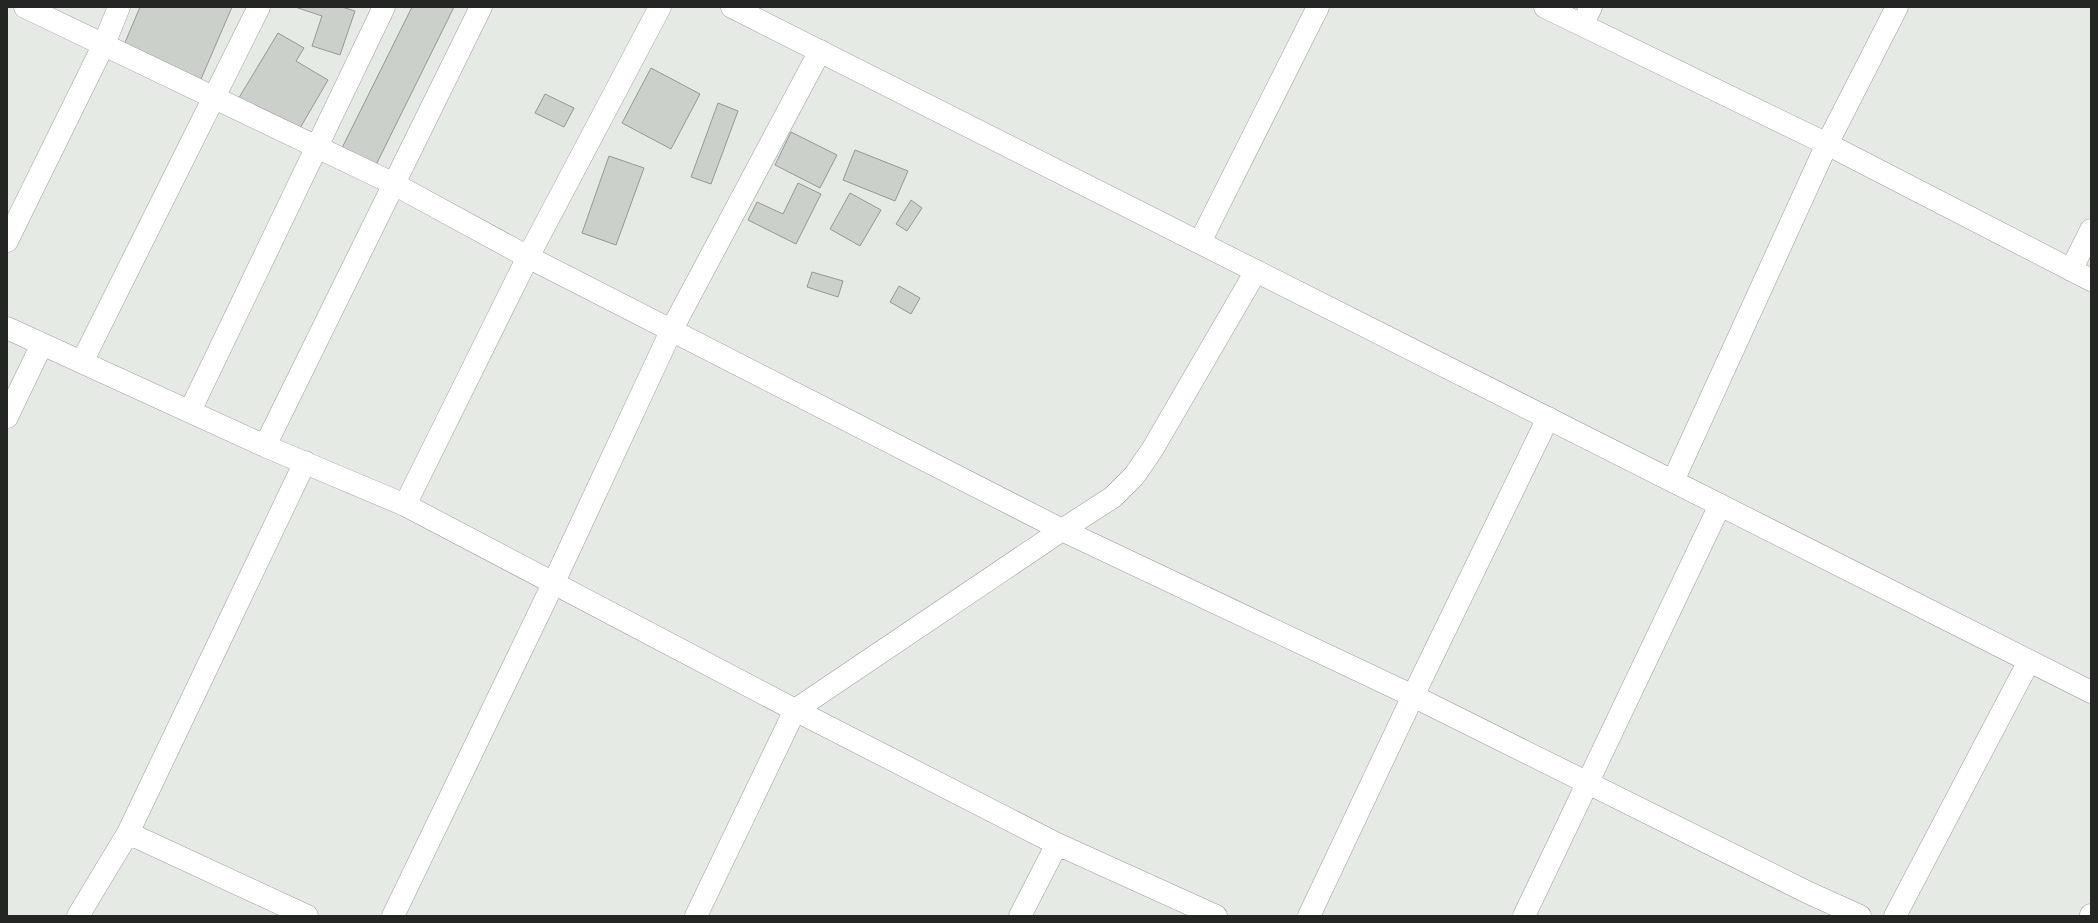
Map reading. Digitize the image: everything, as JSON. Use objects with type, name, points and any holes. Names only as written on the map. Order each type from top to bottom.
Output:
[{"type":"street","points":[[25,7],[394,184],[528,257],[672,329],[1062,530],[1413,696],[1586,784],[1809,894],[1860,916]]},
{"type":"street","points":[[7,241],[104,44],[119,7]]},
{"type":"street","points":[[82,362],[259,7]]},
{"type":"street","points":[[190,411],[384,7]]},
{"type":"street","points":[[265,446],[481,7]]},
{"type":"street","points":[[405,505],[528,257],[660,7]]},
{"type":"street","points":[[732,7],[2091,692]]},
{"type":"street","points":[[1200,242],[1318,7]]},
{"type":"street","points":[[1545,7],[1586,16],[1827,144],[2091,280]]},
{"type":"street","points":[[1673,481],[1827,144],[1897,7]]},
{"type":"street","points":[[393,916],[554,582],[672,329],[820,52]]},
{"type":"street","points":[[2071,270],[2091,230]]},
{"type":"street","points":[[696,916],[795,710],[1113,497],[1134,476],[1152,450],[1256,271]]},
{"type":"street","points":[[7,328],[265,446],[405,505],[795,710],[1057,844],[1216,916]]},
{"type":"street","points":[[7,417],[42,344]]},
{"type":"street","points":[[1309,916],[1413,696],[1548,418]]},
{"type":"street","points":[[78,916],[128,833],[305,462]]},
{"type":"street","points":[[1524,916],[1720,505]]},
{"type":"street","points":[[1895,916],[2029,661]]},
{"type":"street","points":[[128,833],[307,916]]},
{"type":"street","points":[[1020,916],[1057,844]]},
{"type":"building","points":[[140,7],[232,7],[198,86],[121,52]]},
{"type":"building","points":[[295,7],[342,7],[355,11],[340,55],[312,46],[322,16]]},
{"type":"building","points":[[412,7],[454,7],[372,173],[338,156]]},
{"type":"building","points":[[278,33],[304,48],[296,61],[328,80],[296,135],[237,101]]},
{"type":"building","points":[[651,68],[700,94],[671,149],[622,123]]},
{"type":"building","points":[[545,94],[574,108],[564,127],[535,113]]},
{"type":"building","points":[[718,103],[738,111],[711,184],[691,177]]},
{"type":"building","points":[[791,132],[837,155],[820,188],[775,165]]},
{"type":"building","points":[[855,150],[908,171],[895,201],[843,180]]},
{"type":"building","points":[[609,156],[644,168],[616,245],[582,233]]},
{"type":"building","points":[[798,183],[821,194],[796,244],[748,220],[757,202],[783,214]]},
{"type":"building","points":[[850,193],[881,210],[860,246],[830,229]]},
{"type":"building","points":[[911,200],[922,208],[907,231],[896,224]]},
{"type":"building","points":[[812,272],[843,281],[838,297],[807,287]]},
{"type":"building","points":[[899,286],[920,298],[911,314],[890,302]]}]
